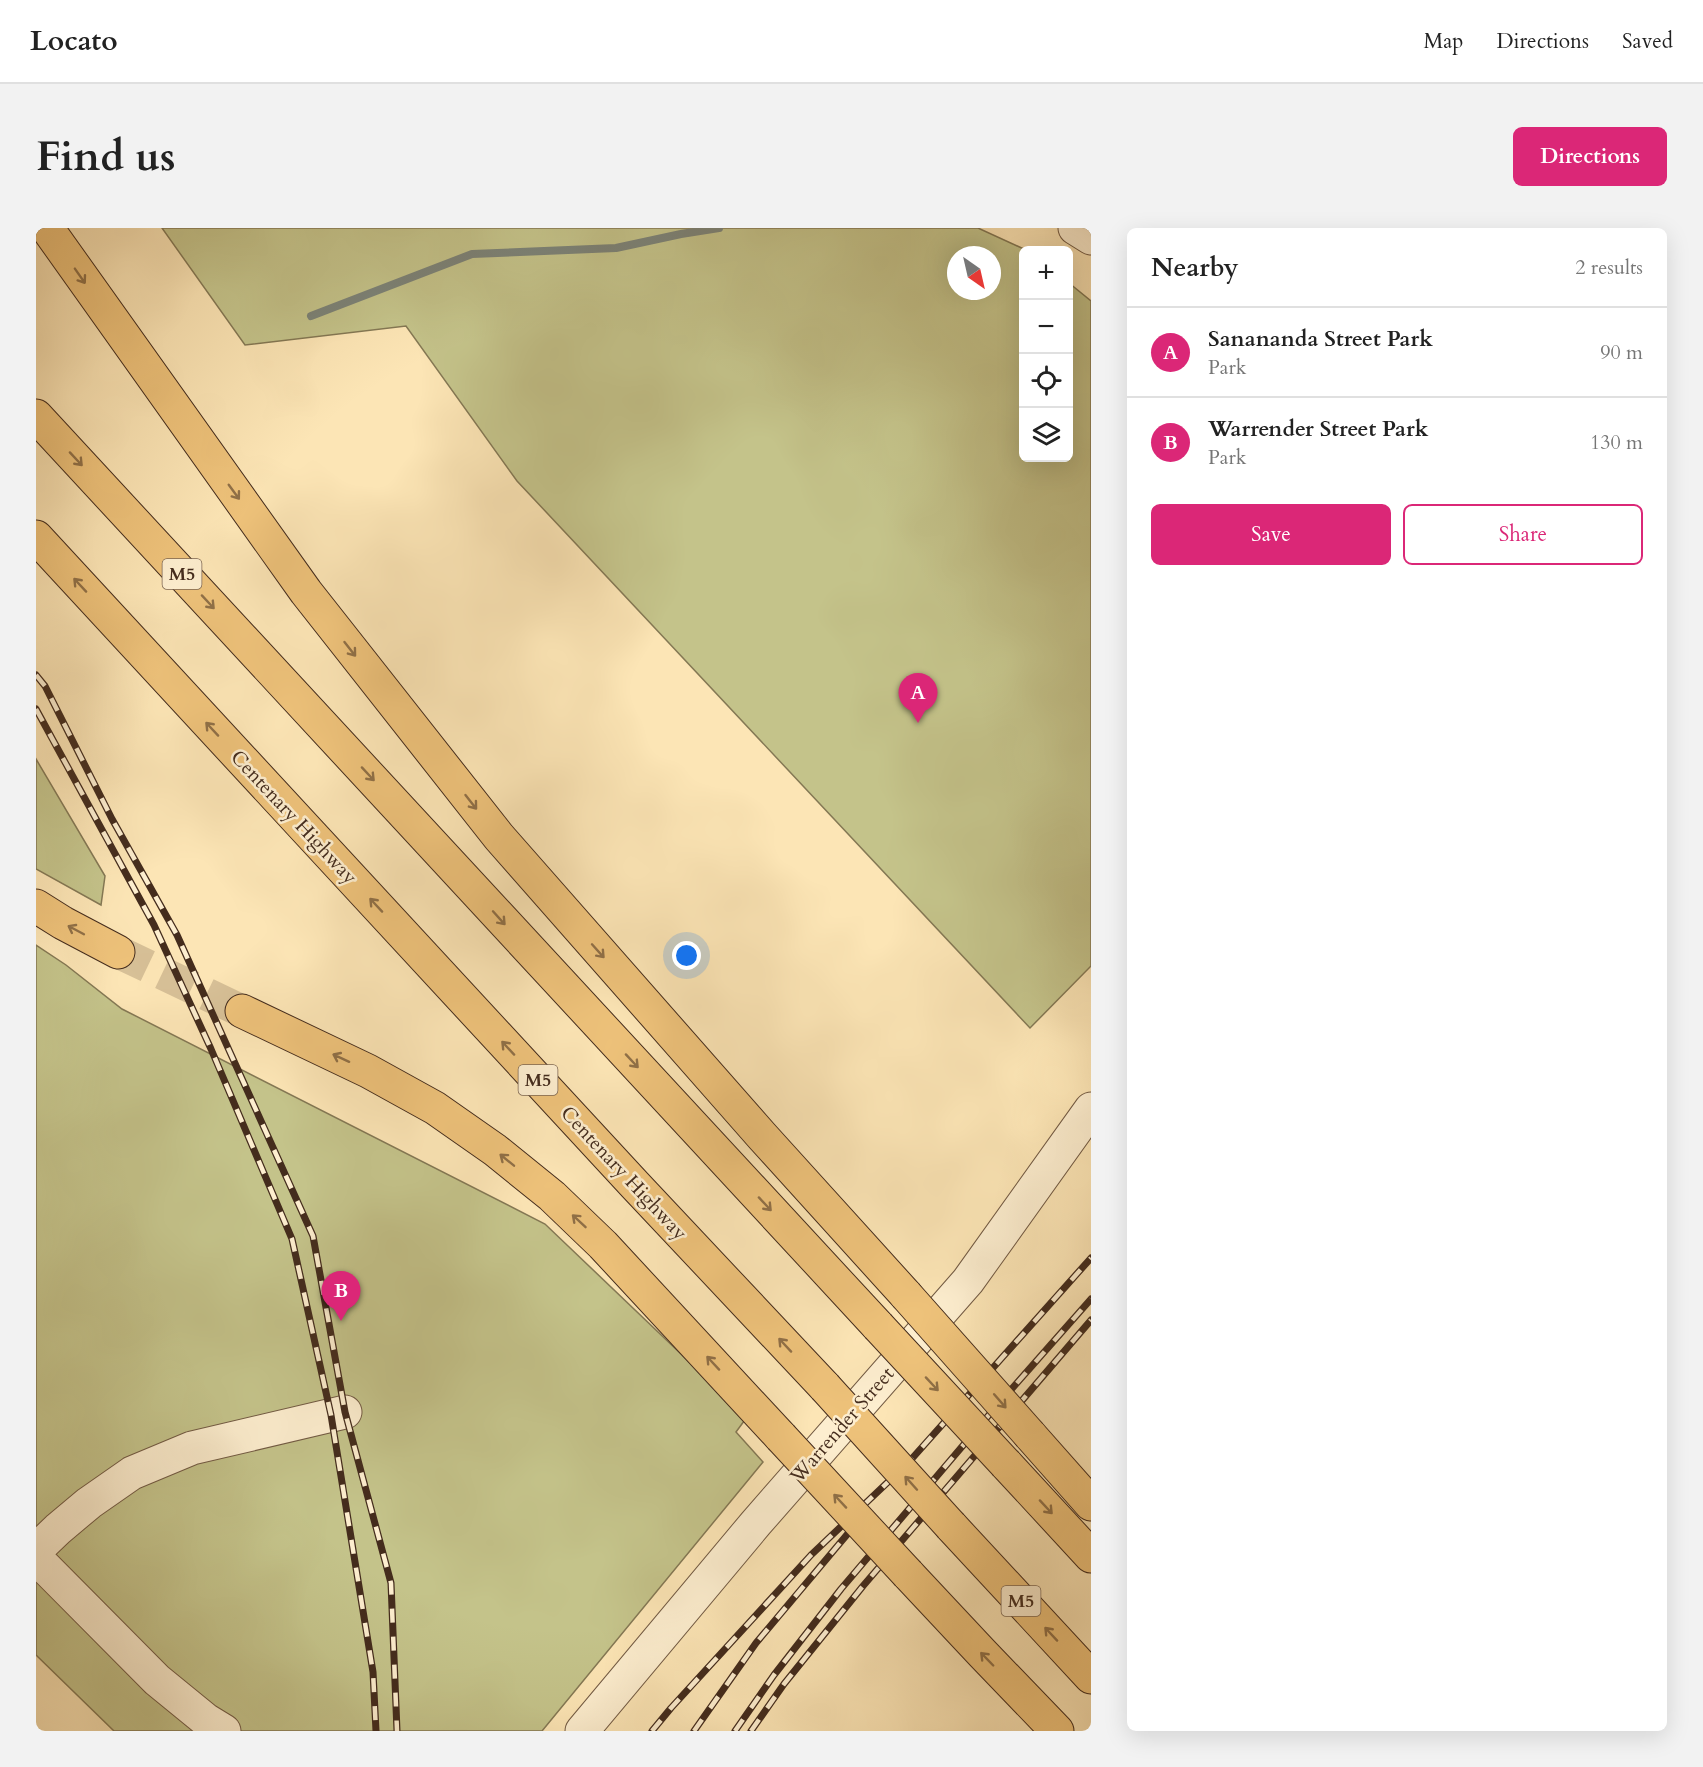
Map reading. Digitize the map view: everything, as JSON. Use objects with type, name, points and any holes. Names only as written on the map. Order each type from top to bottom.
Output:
[{"type":"highway","points":[[46,228],[306,592],[499,837],[1091,1504]]},
{"type":"highway","name":"M5","points":[[36,416],[1091,1556]]},
{"type":"highway","name":"Centenary Highway","points":[[36,537],[1091,1677]]},
{"type":"highway","points":[[36,906],[118,952]]},
{"type":"highway","points":[[242,1011],[368,1071],[435,1108],[495,1150],[552,1196],[603,1245],[1057,1731]]},
{"type":"street","points":[[1075,228],[1091,238]]},
{"type":"street","name":"Warrender Street","points":[[582,1731],[756,1523],[968,1281],[1091,1109]]},
{"type":"street","points":[[36,1551],[89,1503],[132,1473],[192,1448],[345,1412]]},
{"type":"street","points":[[36,1558],[157,1680],[206,1720],[224,1731]]},
{"type":"shaded area","points":[[162,228],[978,228],[1019,247],[1019,462],[1073,462],[1073,286],[1091,301],[1091,966],[1030,1028],[517,481],[406,326],[245,345]]},
{"type":"shaded area","points":[[36,759],[105,876],[101,905],[36,869]]},
{"type":"shaded area","points":[[36,945],[66,965],[122,1009],[545,1224],[747,1417],[736,1432],[763,1462],[542,1731],[114,1731],[36,1655]]},
{"type":"waterway","points":[[311,316],[472,254],[616,248],[719,228]]},
{"type":"tunnel","points":[[118,952],[242,1011]]},
{"type":"railway","points":[[36,675],[45,686],[112,819],[177,935],[313,1236],[345,1412],[391,1583],[397,1731]]},
{"type":"railway","points":[[36,709],[154,925],[211,1049],[292,1239],[331,1415],[373,1672],[376,1731]]},
{"type":"railway","points":[[652,1731],[811,1555],[908,1463],[1091,1258]]},
{"type":"railway","points":[[735,1731],[774,1675],[841,1589],[1091,1299]]},
{"type":"railway","points":[[751,1731],[784,1684],[863,1586],[1091,1320]]},
{"type":"railway","points":[[694,1731],[756,1643],[866,1512]]},
{"type":"place","name":"Sanananda Street Park","points":[[918,723]]},
{"type":"place","name":"Warrender Street Park","points":[[341,1321]]}]
